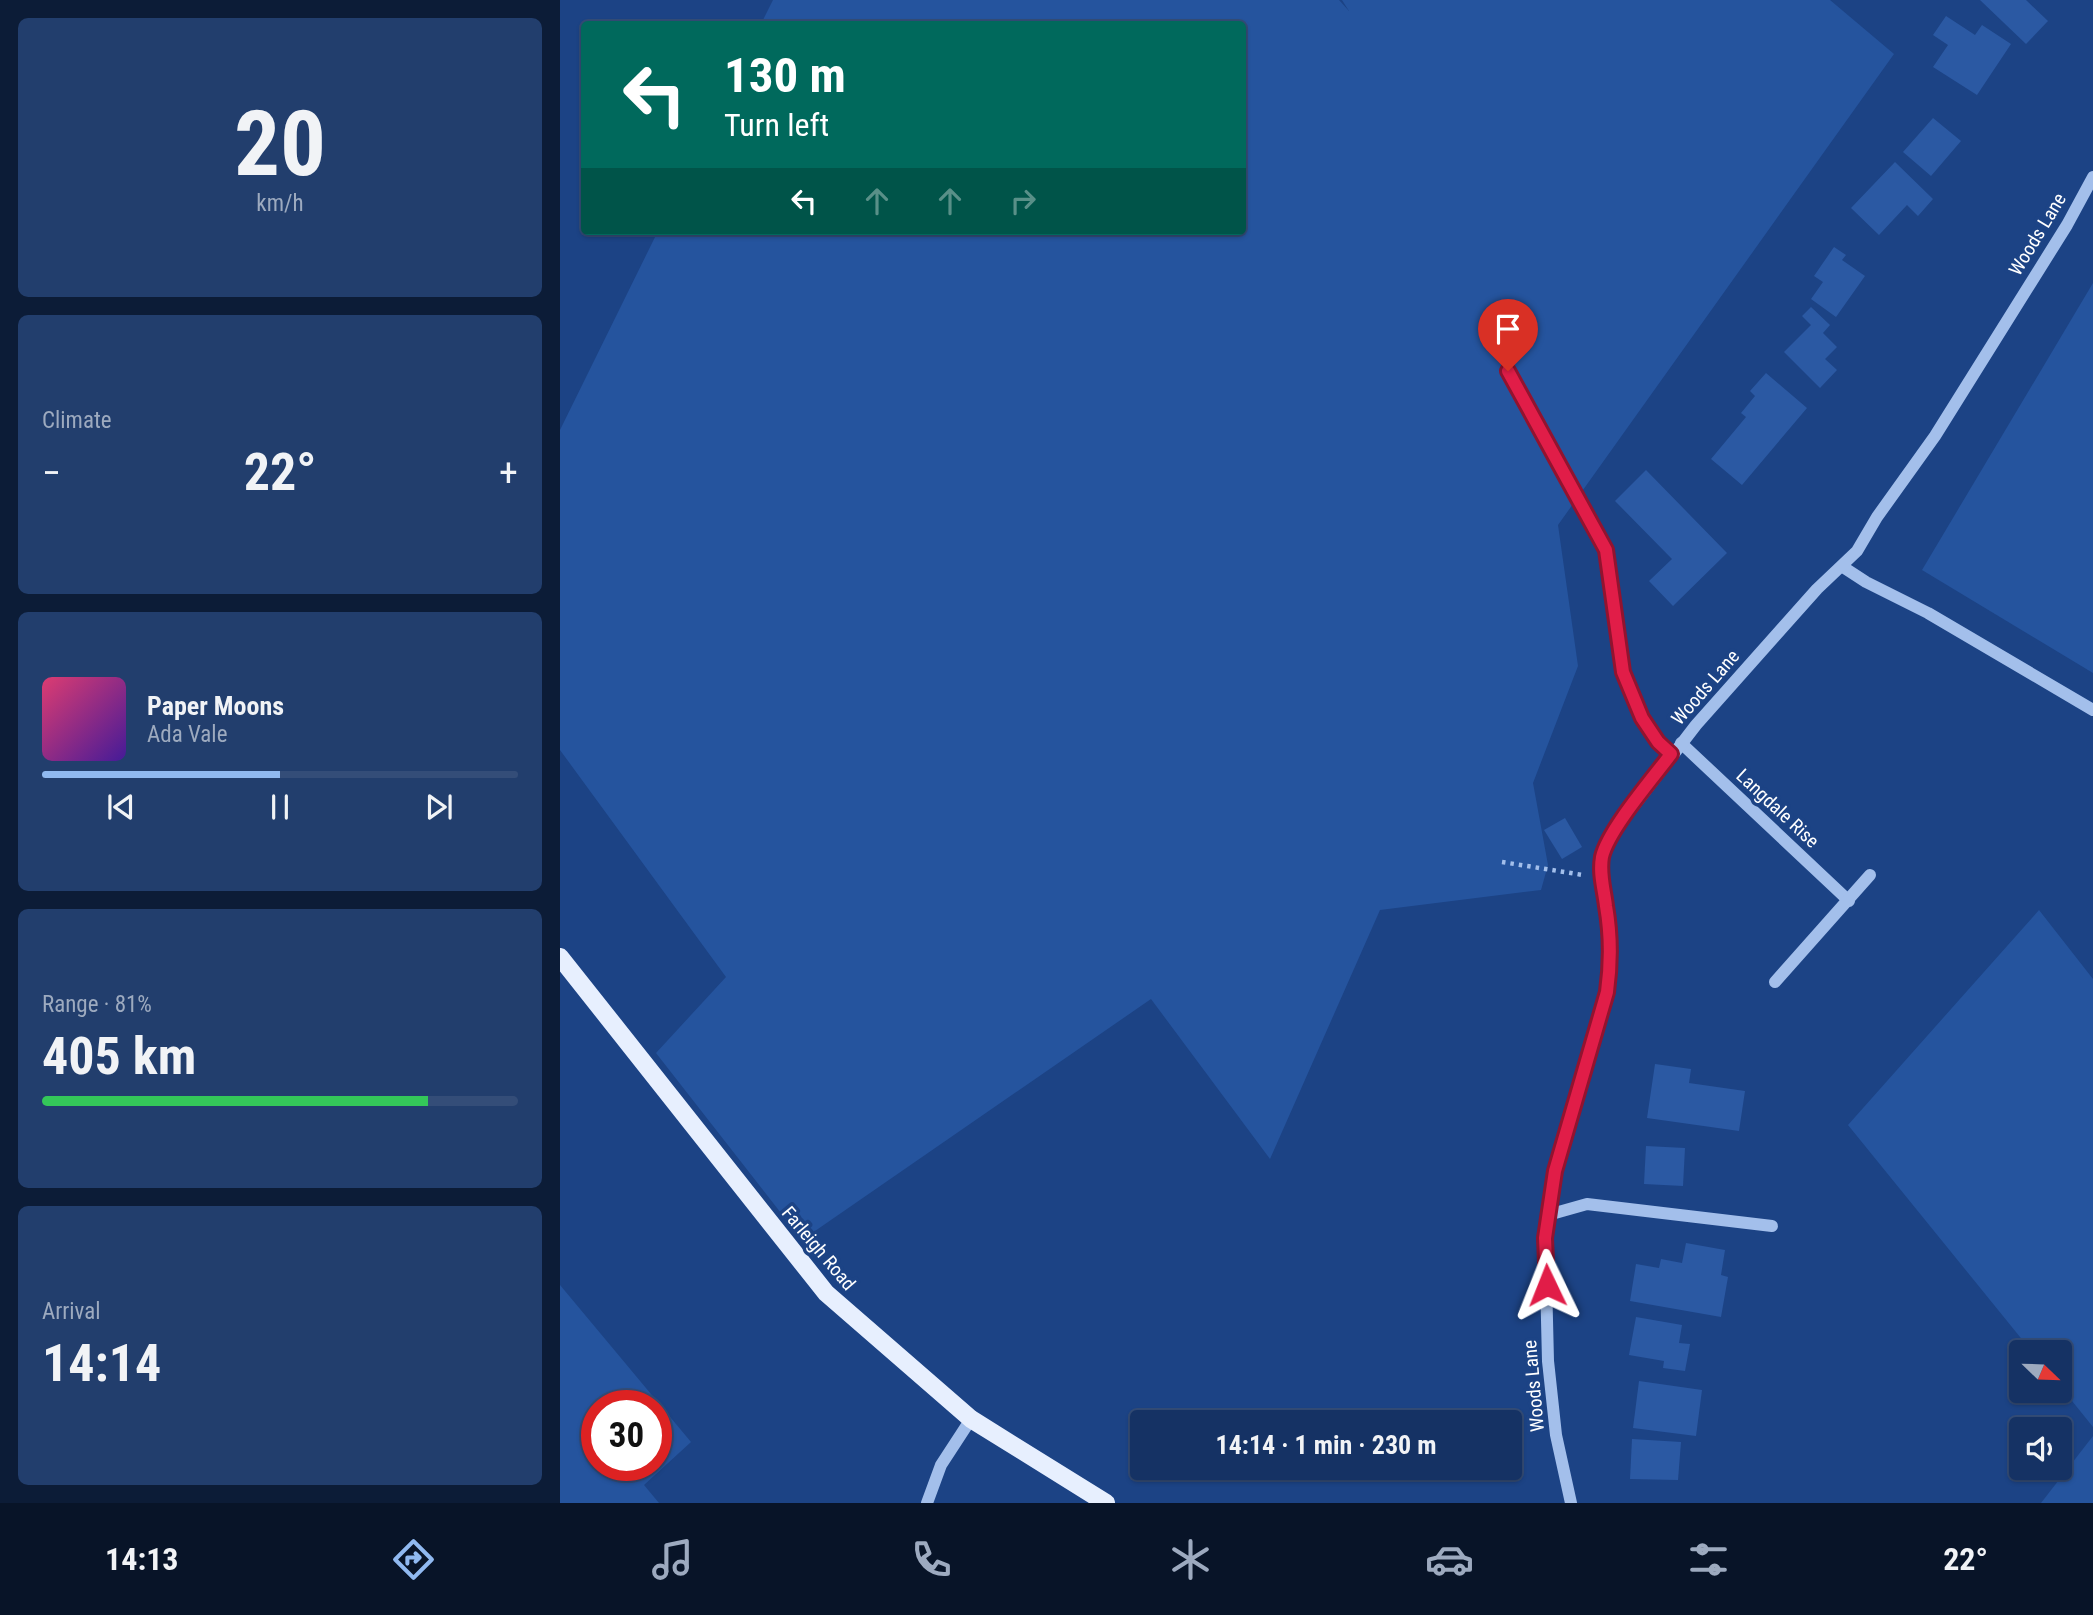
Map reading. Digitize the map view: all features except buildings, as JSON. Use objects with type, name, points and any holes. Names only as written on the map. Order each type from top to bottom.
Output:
[{"type":"main road","name":"Farleigh Road","points":[[560,957],[826,1293],[971,1419],[1106,1503]]},
{"type":"street","name":"Woods Lane","points":[[1571,1503],[1556,1435],[1548,1361],[1545,1238],[1555,1171],[1607,992],[1612,961],[1601,877],[1601,859],[1606,845],[1671,754],[1817,589],[1857,551],[1877,517],[1935,436],[2067,225],[2093,177]]},
{"type":"street","points":[[1508,371],[1606,550],[1623,672],[1642,718],[1658,742],[1671,754]]},
{"type":"street","points":[[1843,567],[1866,582],[1928,613],[2093,710]]},
{"type":"street","name":"Langdale Rise","points":[[1681,743],[1849,901]]},
{"type":"street","points":[[1776,982],[1870,875]]},
{"type":"street","points":[[1548,1215],[1587,1205],[1772,1226]]},
{"type":"street","points":[[927,1503],[941,1465],[971,1419]]},
{"type":"path","points":[[1502,862],[1601,877]]},
{"type":"shaded area","points":[[773,0],[1339,0],[1349,11],[1342,0],[1830,0],[1894,54],[1558,525],[1578,666],[1533,783],[1548,865],[1541,890],[1380,910],[1270,1159],[1151,999],[802,1240],[656,1053],[726,977],[560,750],[560,430],[656,235],[1246,235],[1246,21],[762,21]]},
{"type":"shaded area","points":[[2093,283],[2093,673],[1922,570]]},
{"type":"shaded area","points":[[2039,910],[2093,979],[2093,1427],[2072,1401],[2072,1340],[2022,1340],[1848,1125]]},
{"type":"shaded area","points":[[560,1285],[648,1390],[581,1390],[581,1481],[648,1481],[644,1485],[659,1503],[560,1503]]},
{"type":"shaded area","points":[[672,1419],[691,1442],[672,1459]]},
{"type":"shaded area","points":[[2093,1436],[2093,1503],[2041,1503],[2059,1480],[2072,1480],[2072,1463]]},
{"type":"route","points":[[1508,371],[1606,550],[1623,672],[1642,718],[1658,742],[1671,754],[1613,833],[1601,859],[1612,961],[1607,992],[1555,1171],[1545,1238],[1547,1285]]}]
